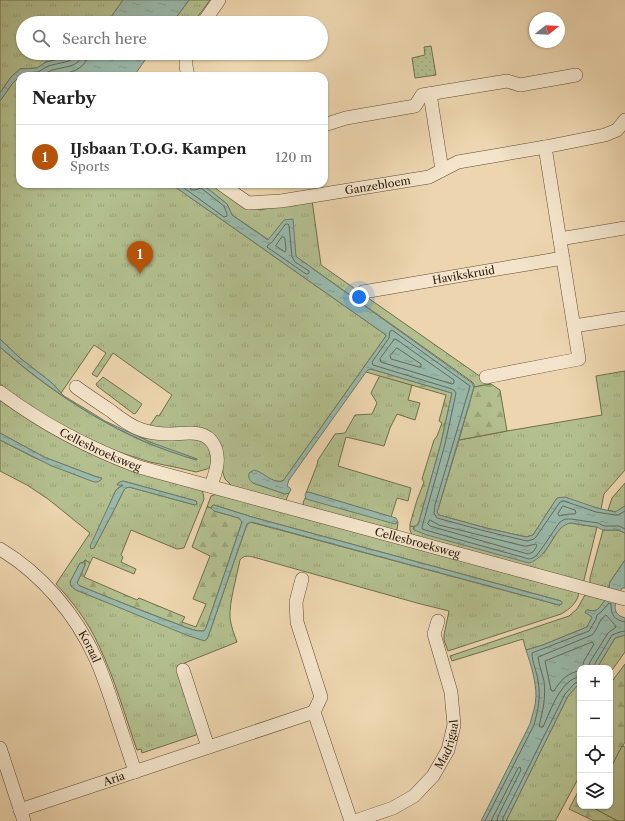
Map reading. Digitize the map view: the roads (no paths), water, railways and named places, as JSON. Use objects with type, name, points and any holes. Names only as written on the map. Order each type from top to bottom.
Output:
[{"type":"street","points":[[208,16],[219,0]]},
{"type":"street","points":[[186,60],[187,72]]},
{"type":"street","points":[[328,124],[346,118],[414,106],[422,95],[507,81],[520,85],[576,75]]},
{"type":"street","points":[[430,94],[442,170]]},
{"type":"street","name":"Ganzebloem","points":[[227,188],[248,203],[282,201],[429,177],[458,162],[605,135],[617,130],[625,120]]},
{"type":"street","points":[[486,377],[579,359],[545,147]]},
{"type":"street","points":[[560,239],[625,228]]},
{"type":"street","name":"Havikskruid","points":[[363,292],[563,258]]},
{"type":"street","points":[[574,326],[625,318]]},
{"type":"street","points":[[76,386],[134,427],[157,433],[203,434],[212,442],[218,456],[211,486]]},
{"type":"street","name":"Cellesbroeksweg","points":[[0,392],[56,429],[118,459],[139,467],[623,598]]},
{"type":"street","name":"Koraal","points":[[0,549],[23,565],[49,589],[65,608],[84,636],[104,678],[135,772]]},
{"type":"street","points":[[302,579],[296,602],[297,622],[321,697],[314,712],[351,821]]},
{"type":"street","name":"Madrigaal","points":[[355,821],[393,808],[414,796],[433,776],[448,750],[454,725],[451,692],[434,634],[438,621]]},
{"type":"street","points":[[183,670],[208,747]]},
{"type":"street","name":"Aria","points":[[22,816],[135,772],[314,712]]},
{"type":"street","points":[[0,748],[22,816]]},
{"type":"water","points":[[123,0],[189,0],[177,16],[112,16]]},
{"type":"water","points":[[55,60],[145,60],[137,72],[17,72],[20,69],[37,68],[46,62]]},
{"type":"water","points":[[16,73],[16,80],[0,101],[0,93]]},
{"type":"water","points":[[177,188],[207,188],[227,204],[232,215],[268,240],[284,220],[293,219],[296,256],[298,258],[472,383],[474,387],[437,512],[439,515],[526,537],[533,535],[557,498],[565,497],[597,508],[615,512],[625,506],[625,533],[618,530],[603,530],[597,527],[571,523],[560,529],[542,554],[529,563],[427,535],[414,530],[414,527],[418,525],[419,522],[441,443],[452,393],[371,369],[366,372],[289,480],[287,486],[291,490],[289,493],[285,494],[253,483],[250,480],[249,473],[254,470],[275,481],[283,481],[386,335]]},
{"type":"water","points":[[0,339],[20,358],[52,383],[64,396],[105,421],[150,442],[197,460],[143,441],[92,415],[68,399],[45,383],[0,347]]},
{"type":"water","points":[[0,433],[44,457],[102,478],[97,482],[94,482],[52,466],[0,440]]},
{"type":"water","points":[[123,481],[196,501],[197,504],[195,505],[129,487],[126,488],[94,548],[91,549],[90,546],[116,490],[123,485],[117,484]]},
{"type":"water","points":[[308,492],[396,518],[398,522],[395,524],[306,499],[305,495]]},
{"type":"water","points":[[214,505],[252,517],[561,601],[562,604],[559,605],[252,522],[247,524],[208,637],[205,641],[189,636],[76,590],[71,586],[70,582],[80,563],[84,562],[85,565],[77,583],[80,586],[187,628],[204,631],[242,522],[239,518],[214,511],[211,508]]},
{"type":"water","points":[[625,560],[625,588],[622,588],[616,601],[615,609],[620,616],[625,618],[625,635],[615,638],[599,665],[577,665],[577,686],[568,696],[506,821],[481,821],[530,724],[534,710],[536,690],[526,650],[543,645],[587,627],[592,617],[585,613],[586,610],[595,611],[598,609],[607,598],[610,582]]},
{"type":"place","name":"IJsbaan T.O.G. Kampen","points":[[140,274]]}]
